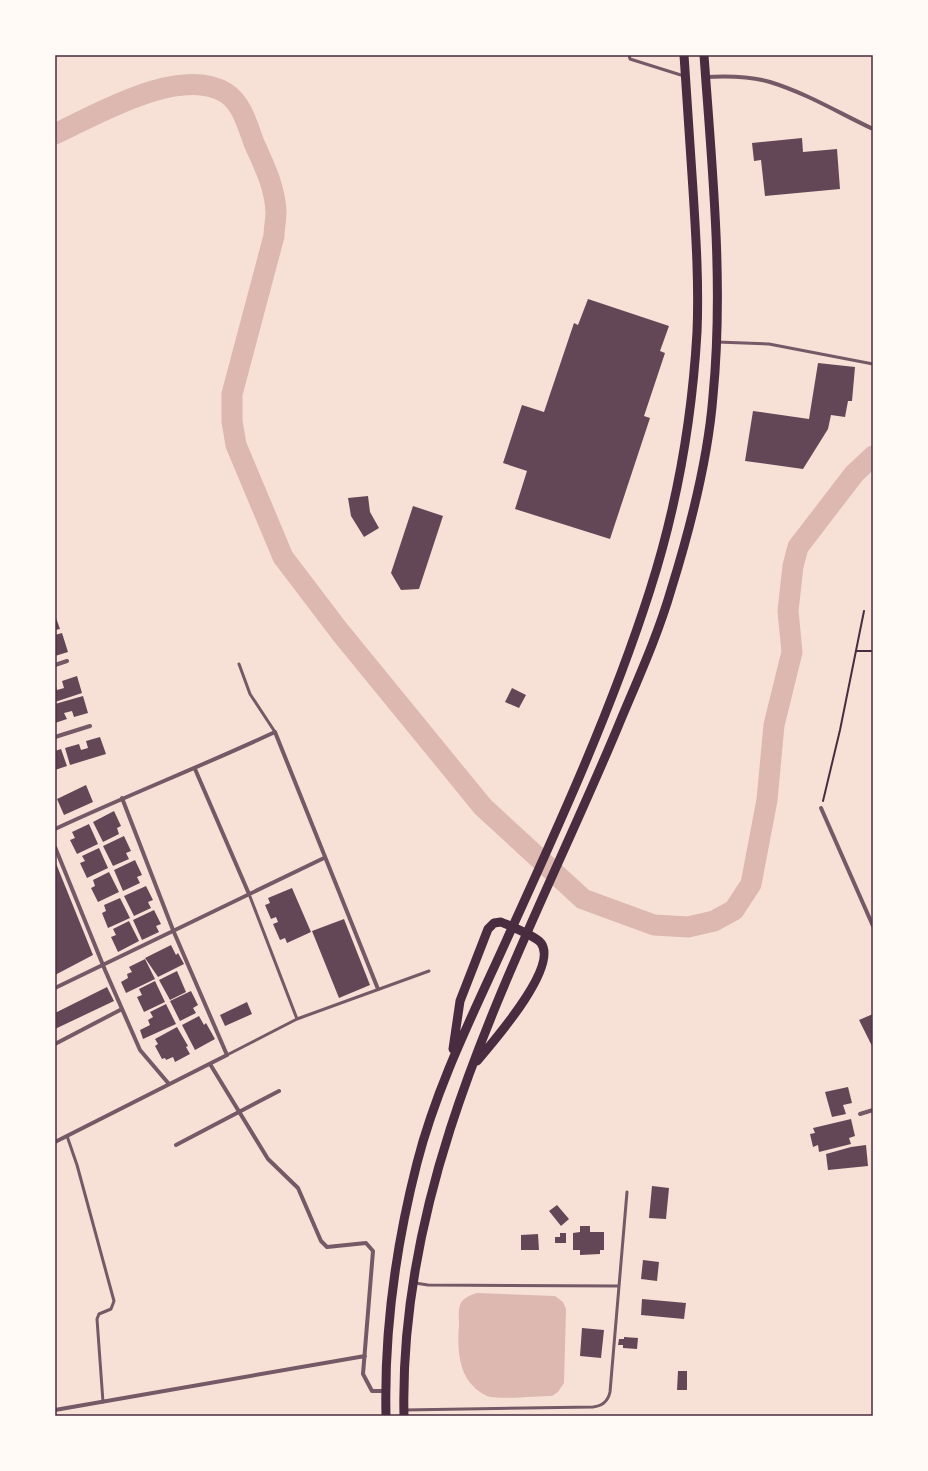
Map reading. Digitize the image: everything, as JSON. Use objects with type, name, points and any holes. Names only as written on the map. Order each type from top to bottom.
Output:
[{"type":"main road","points":[[386,1416],[385,1391],[389,1320],[400,1238],[417,1160],[452,1062],[582,769],[626,659],[664,546],[683,464],[692,396],[697,329],[697,245],[684,55]]},
{"type":"main road","points":[[404,1413],[408,1325],[412,1283],[419,1242],[438,1166],[471,1069],[523,944],[597,776],[652,643],[670,594],[683,549],[702,466],[712,405],[716,342],[717,244],[704,55]]},
{"type":"main road","points":[[452,1062],[460,1001],[488,929],[494,923],[501,922],[540,941],[545,949],[545,960],[528,995],[512,1018],[471,1069]]},
{"type":"street","points":[[705,77],[726,76],[769,82],[800,94],[873,129]]},
{"type":"street","points":[[55,665],[67,661]]},
{"type":"street","points":[[55,737],[90,726]]},
{"type":"street","points":[[55,829],[122,798],[195,769],[275,732],[324,858],[378,989]]},
{"type":"street","points":[[195,769],[249,894]]},
{"type":"street","points":[[55,1142],[227,1055],[173,930],[122,798]]},
{"type":"street","points":[[821,808],[873,926]]},
{"type":"street","points":[[55,847],[140,1050],[170,1084]]},
{"type":"street","points":[[55,988],[324,858]]},
{"type":"street","points":[[55,1044],[122,1009]]},
{"type":"street","points":[[210,1064],[268,1159],[298,1188],[321,1241],[327,1247],[366,1243],[373,1251],[363,1374],[372,1391],[385,1391]]},
{"type":"street","points":[[176,1145],[279,1091]]},
{"type":"street","points":[[860,1114],[873,1110]]},
{"type":"street","points":[[55,1410],[365,1356]]},
{"type":"lane","points":[[629,55],[630,59],[685,77]]},
{"type":"lane","points":[[716,342],[769,344],[873,364]]},
{"type":"lane","points":[[239,664],[250,694],[275,732]]},
{"type":"lane","points":[[249,894],[297,1018]]},
{"type":"lane","points":[[227,1055],[297,1018],[429,971]]},
{"type":"lane","points":[[67,1136],[77,1165],[114,1301],[111,1309],[99,1314],[97,1319],[103,1402]]},
{"type":"lane","points":[[404,1413],[593,1407],[607,1401],[610,1392],[627,1192]]},
{"type":"lane","points":[[412,1283],[428,1285],[619,1286]]},
{"type":"path","points":[[821,808],[857,651],[864,611]]},
{"type":"path","points":[[857,651],[873,651]]},
{"type":"shaded area","points":[[477,1293],[555,1296],[563,1302],[566,1309],[564,1383],[558,1392],[552,1396],[508,1398],[492,1397],[487,1396],[477,1390],[470,1383],[461,1365],[459,1355],[459,1312],[460,1305],[463,1300]]},
{"type":"building","points":[[802,138],[803,152],[837,149],[840,189],[765,196],[761,160],[754,161],[752,143]]},
{"type":"building","points":[[588,299],[669,326],[660,351],[665,353],[644,416],[650,418],[610,539],[515,509],[527,471],[503,463],[522,405],[544,412],[574,323],[578,325]]},
{"type":"building","points":[[818,363],[855,367],[852,401],[848,401],[845,417],[831,415],[828,429],[803,469],[745,461],[753,411],[809,419]]},
{"type":"building","points":[[368,496],[370,512],[379,528],[364,537],[351,516],[348,498]]},
{"type":"building","points":[[413,506],[443,516],[419,589],[401,590],[391,573]]},
{"type":"building","points":[[55,615],[60,629],[55,630]]},
{"type":"building","points":[[62,633],[68,652],[55,656],[55,635]]},
{"type":"building","points":[[77,676],[82,693],[55,702],[55,683],[57,690],[64,688],[62,681]]},
{"type":"building","points":[[512,688],[526,695],[519,708],[505,702]]},
{"type":"building","points":[[83,696],[88,713],[74,717],[72,711],[64,713],[67,719],[55,723],[55,704]]},
{"type":"building","points":[[100,737],[106,754],[70,765],[65,748],[79,744],[81,750],[88,748],[86,741]]},
{"type":"building","points":[[61,749],[67,766],[55,770],[55,751]]},
{"type":"building","points":[[86,785],[93,802],[64,815],[57,799]]},
{"type":"building","points":[[114,811],[121,826],[117,828],[119,834],[103,842],[93,822]]},
{"type":"building","points":[[89,824],[98,844],[77,854],[70,840],[75,838],[72,832]]},
{"type":"building","points":[[124,836],[131,851],[126,853],[129,859],[113,866],[103,846]]},
{"type":"building","points":[[99,848],[108,868],[87,878],[80,863],[85,861],[82,856]]},
{"type":"building","points":[[135,860],[142,875],[137,877],[140,883],[123,891],[114,870]]},
{"type":"building","points":[[55,861],[93,955],[55,975]]},
{"type":"building","points":[[109,872],[119,892],[98,902],[91,888],[95,886],[93,880]]},
{"type":"building","points":[[146,886],[153,900],[148,902],[151,908],[134,916],[124,896]]},
{"type":"building","points":[[292,888],[311,932],[287,943],[285,938],[280,940],[273,924],[278,922],[276,917],[271,919],[265,905],[270,903],[268,898]]},
{"type":"building","points":[[120,898],[130,918],[108,928],[102,913],[106,911],[104,905]]},
{"type":"building","points":[[154,910],[161,924],[156,926],[159,932],[142,940],[133,920]]},
{"type":"building","points":[[344,919],[370,985],[339,998],[312,931]]},
{"type":"building","points":[[129,921],[139,941],[118,952],[111,937],[116,935],[113,929]]},
{"type":"building","points":[[171,945],[176,955],[178,953],[184,964],[158,977],[145,958]]},
{"type":"building","points":[[145,959],[155,979],[126,993],[121,982],[128,978],[127,974],[132,972],[129,967]]},
{"type":"building","points":[[177,971],[186,992],[170,1000],[159,980]]},
{"type":"building","points":[[155,981],[165,1002],[144,1012],[137,997],[142,995],[139,989]]},
{"type":"building","points":[[107,987],[114,1001],[55,1029],[55,1013]]},
{"type":"building","points":[[191,991],[198,1005],[193,1008],[196,1013],[180,1021],[170,1001]]},
{"type":"building","points":[[247,1002],[252,1014],[225,1026],[220,1015]]},
{"type":"building","points":[[166,1004],[176,1024],[143,1039],[140,1030],[150,1025],[148,1020],[153,1017],[150,1012]]},
{"type":"building","points":[[873,1014],[873,1046],[872,1046],[859,1020]]},
{"type":"building","points":[[199,1016],[204,1025],[206,1023],[215,1039],[195,1050],[182,1025]]},
{"type":"building","points":[[177,1027],[188,1046],[186,1047],[190,1054],[175,1062],[173,1057],[166,1060],[165,1058],[162,1059],[155,1046],[158,1044],[155,1039]]},
{"type":"building","points":[[848,1087],[852,1103],[843,1105],[846,1114],[832,1117],[825,1092]]},
{"type":"building","points":[[851,1119],[855,1136],[849,1138],[851,1144],[819,1152],[818,1145],[813,1147],[810,1134],[815,1133],[813,1128]]},
{"type":"building","points":[[866,1145],[868,1166],[828,1170],[826,1154],[851,1147]]},
{"type":"building","points":[[652,1186],[669,1188],[666,1219],[649,1218]]},
{"type":"building","points":[[557,1205],[569,1219],[561,1226],[549,1211]]},
{"type":"building","points":[[580,1226],[590,1226],[590,1232],[604,1232],[604,1250],[600,1250],[600,1254],[580,1255],[580,1250],[573,1250],[573,1233],[580,1232]]},
{"type":"building","points":[[560,1233],[566,1233],[566,1243],[555,1243],[555,1237],[560,1237]]},
{"type":"building","points":[[538,1234],[539,1250],[521,1250],[521,1235]]},
{"type":"building","points":[[643,1260],[659,1262],[657,1281],[641,1279]]},
{"type":"building","points":[[642,1299],[686,1303],[684,1319],[641,1315]]},
{"type":"building","points":[[582,1328],[604,1330],[601,1358],[580,1356]]},
{"type":"building","points":[[624,1337],[638,1338],[637,1349],[623,1348],[623,1345],[618,1345],[619,1339],[624,1339]]},
{"type":"building","points":[[678,1371],[687,1371],[687,1390],[677,1390]]},
{"type":"waterway","points":[[55,134],[116,105],[163,88],[186,85],[207,86],[226,93],[232,97],[244,116],[262,160],[274,194],[276,212],[274,236],[232,394],[232,421],[236,445],[283,557],[340,632],[483,807],[583,899],[654,925],[688,927],[714,921],[734,910],[751,884],[767,800],[774,725],[792,652],[788,611],[793,566],[798,547],[854,474],[873,456]]}]
